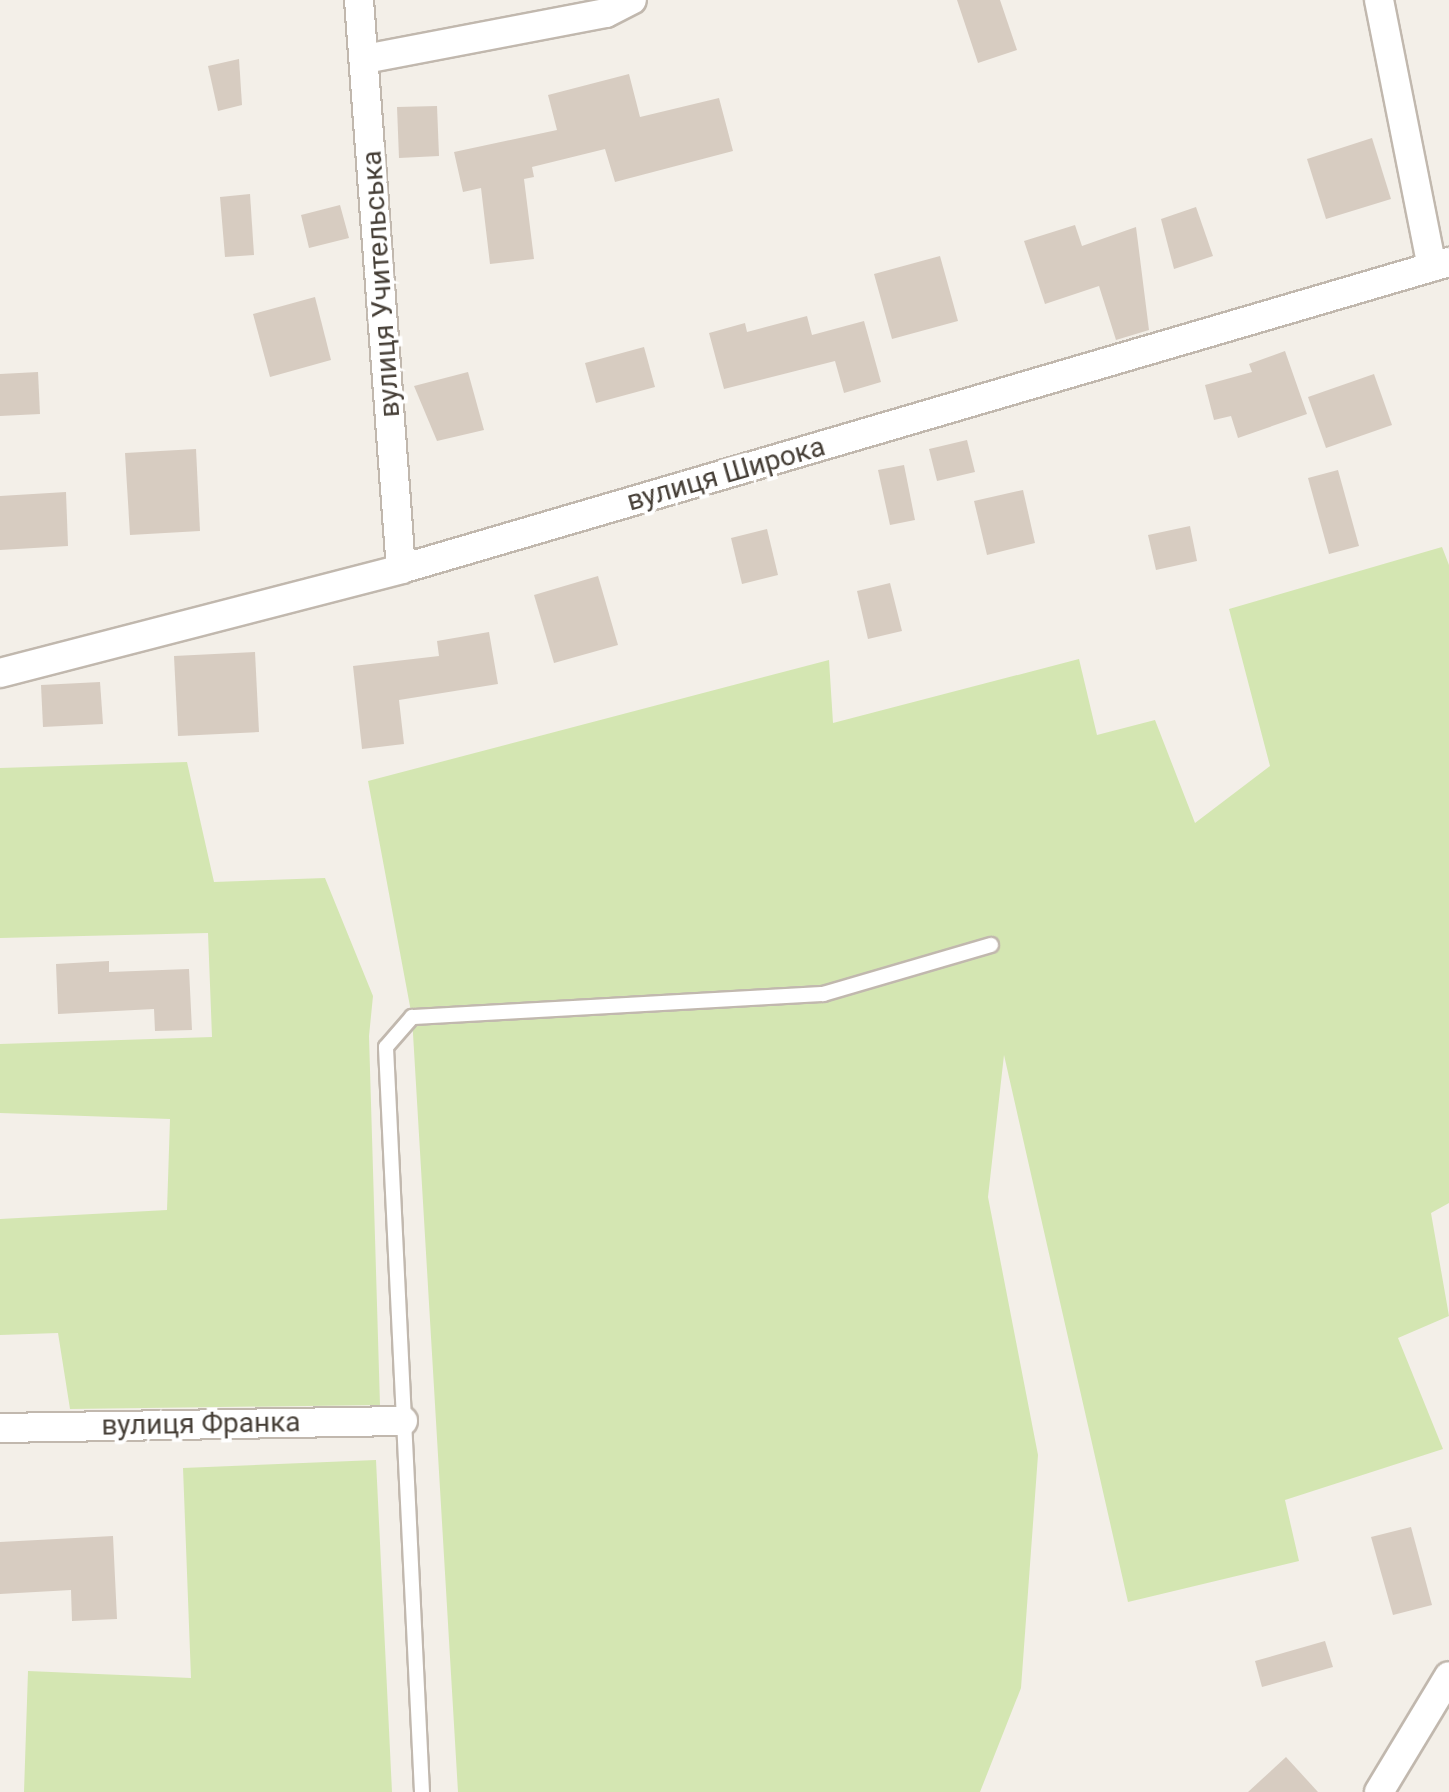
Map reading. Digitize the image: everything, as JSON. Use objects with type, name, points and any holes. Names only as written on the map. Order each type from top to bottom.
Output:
[{"type":"street","name":"вулиця Учительська","points":[[359,0],[401,569]]},
{"type":"street","points":[[365,59],[606,12],[632,0]]},
{"type":"street","points":[[1379,0],[1441,265]]},
{"type":"street","name":"вулиця Широка","points":[[0,673],[401,569],[1441,265]]},
{"type":"street","name":"вулиця Франка","points":[[0,1428],[403,1420]]},
{"type":"street","points":[[1379,1792],[1449,1676]]},
{"type":"lane","points":[[422,1792],[386,1048],[412,1017],[823,994],[992,945]]},
{"type":"green space","points":[[1442,547],[1449,565],[1449,1203],[1431,1213],[1449,1316],[1398,1338],[1443,1449],[1285,1500],[1299,1561],[1128,1602],[1004,1055],[988,1197],[1038,1455],[1021,1688],[980,1792],[458,1792],[412,1017],[368,781],[829,660],[833,723],[1079,659],[1097,735],[1155,720],[1195,823],[1270,766],[1229,609]]},
{"type":"green space","points":[[187,762],[214,882],[325,878],[373,996],[369,1036],[380,1405],[70,1409],[58,1333],[0,1335],[0,1219],[167,1210],[170,1119],[0,1113],[0,1044],[212,1037],[208,933],[0,938],[0,768]]},
{"type":"green space","points":[[376,1460],[392,1792],[24,1792],[28,1671],[191,1678],[183,1468]]},
{"type":"building","points":[[957,0],[1000,0],[1017,50],[978,63]]},
{"type":"building","points":[[239,59],[242,105],[218,111],[208,66]]},
{"type":"building","points":[[629,74],[640,117],[719,98],[733,151],[615,182],[605,149],[532,167],[534,177],[524,179],[534,259],[490,264],[481,188],[463,192],[454,152],[557,130],[548,95]]},
{"type":"building","points":[[437,106],[439,156],[399,158],[397,107]]},
{"type":"building","points":[[1372,138],[1391,199],[1326,219],[1307,159]]},
{"type":"building","points":[[250,194],[254,255],[225,257],[220,197]]},
{"type":"building","points":[[340,205],[349,238],[309,248],[301,215]]},
{"type":"building","points":[[1196,207],[1213,256],[1174,269],[1161,219]]},
{"type":"building","points":[[1075,225],[1082,246],[1136,227],[1149,330],[1116,340],[1099,286],[1045,304],[1024,241]]},
{"type":"building","points":[[940,256],[958,321],[892,339],[874,274]]},
{"type":"building","points":[[315,297],[331,360],[270,377],[253,314]]},
{"type":"building","points":[[807,316],[812,335],[864,321],[881,382],[844,393],[835,361],[724,389],[709,333],[745,323],[747,332]]},
{"type":"building","points":[[644,347],[655,387],[596,403],[585,363]]},
{"type":"building","points":[[1285,351],[1307,414],[1238,438],[1231,416],[1214,420],[1205,385],[1252,372],[1249,364]]},
{"type":"building","points":[[38,372],[40,414],[0,416],[0,374]]},
{"type":"building","points":[[468,372],[484,430],[437,441],[414,386]]},
{"type":"building","points":[[1374,374],[1392,425],[1326,448],[1308,397]]},
{"type":"building","points":[[967,440],[975,472],[937,481],[929,449]]},
{"type":"building","points":[[196,449],[200,531],[130,535],[125,453]]},
{"type":"building","points":[[904,465],[915,520],[890,525],[878,470]]},
{"type":"building","points":[[1338,470],[1359,546],[1329,554],[1308,478]]},
{"type":"building","points":[[1023,490],[1035,543],[987,555],[974,501]]},
{"type":"building","points":[[66,492],[68,546],[0,550],[0,496]]},
{"type":"building","points":[[1190,526],[1197,561],[1156,570],[1148,535]]},
{"type":"building","points":[[767,529],[778,575],[742,584],[731,538]]},
{"type":"building","points":[[598,576],[618,645],[554,663],[534,595]]},
{"type":"building","points":[[890,583],[902,631],[868,639],[857,591]]},
{"type":"building","points":[[489,632],[498,684],[399,700],[404,744],[362,749],[353,666],[439,656],[437,641]]},
{"type":"building","points":[[255,652],[259,732],[178,736],[174,656]]},
{"type":"building","points":[[100,682],[103,724],[43,727],[41,685]]},
{"type":"building","points":[[109,961],[109,972],[189,969],[192,1030],[155,1031],[154,1009],[58,1014],[56,964]]},
{"type":"building","points":[[1411,1527],[1432,1605],[1393,1615],[1371,1537]]},
{"type":"building","points":[[113,1536],[117,1619],[72,1621],[71,1590],[0,1594],[0,1542]]},
{"type":"building","points":[[1325,1641],[1333,1667],[1262,1687],[1255,1661]]},
{"type":"building","points":[[1286,1757],[1318,1792],[1248,1792]]}]
